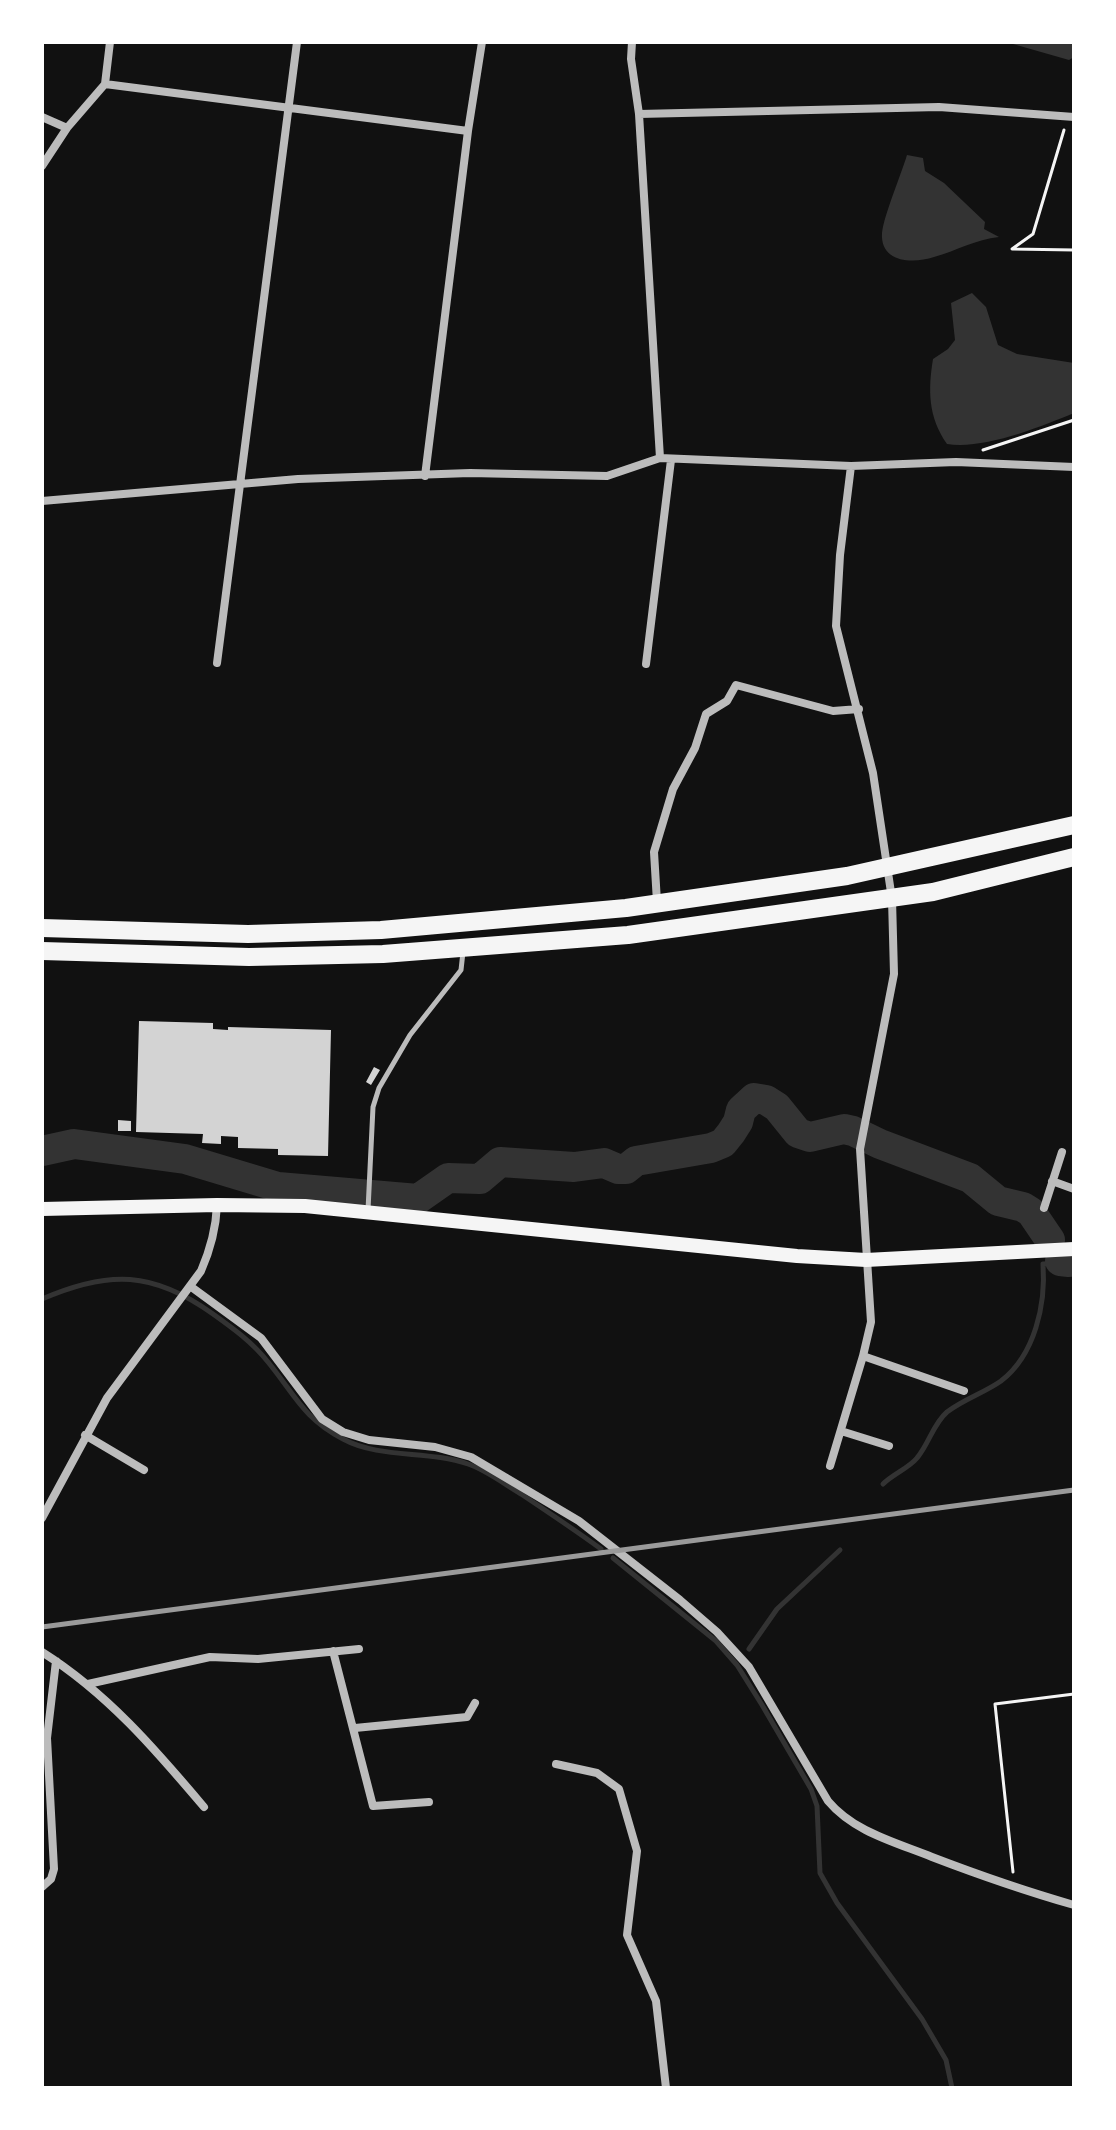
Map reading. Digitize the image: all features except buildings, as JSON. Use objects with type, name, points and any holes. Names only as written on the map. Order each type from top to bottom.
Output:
[{"type":"highway","points":[[42,928],[248,934],[381,930],[657,904],[847,876],[1074,825]]},
{"type":"highway","points":[[42,951],[249,957],[383,954],[628,935],[933,892],[1074,857]]},
{"type":"main road","points":[[42,1209],[369,1206],[797,1256],[866,1260],[1074,1249]]},
{"type":"street","points":[[42,166],[67,128],[105,84],[110,42]]},
{"type":"street","points":[[217,663],[297,42]]},
{"type":"street","points":[[425,476],[482,42]]},
{"type":"street","points":[[632,42],[660,458]]},
{"type":"street","points":[[105,84],[468,131]]},
{"type":"street","points":[[639,114],[939,107],[1071,116]]},
{"type":"street","points":[[42,117],[67,128]]},
{"type":"street","points":[[42,501],[241,483],[470,473],[607,476],[660,458],[851,466],[956,462],[1074,467]]},
{"type":"street","points":[[646,664],[671,460]]},
{"type":"street","points":[[830,1466],[871,1322],[860,1149],[894,974],[892,899],[873,773],[836,626],[840,555],[851,466]]},
{"type":"street","points":[[657,904],[654,852],[673,789],[695,748],[706,714],[727,701],[736,685],[833,711],[859,709]]},
{"type":"street","points":[[1044,1208],[1062,1152]]},
{"type":"street","points":[[1052,1181],[1074,1189]]},
{"type":"street","points":[[42,1518],[107,1398],[201,1271],[211,1250],[217,1205]]},
{"type":"street","points":[[186,1292],[261,1338],[322,1419],[343,1432],[369,1440],[435,1447],[471,1457],[579,1521],[680,1600],[717,1632],[749,1667],[828,1801],[839,1814],[886,1839],[1015,1889],[1074,1905]]},
{"type":"street","points":[[863,1356],[964,1391]]},
{"type":"street","points":[[841,1431],[889,1446]]},
{"type":"street","points":[[85,1435],[144,1470]]},
{"type":"street","points":[[88,1684],[210,1657],[258,1659],[359,1649]]},
{"type":"street","points":[[333,1651],[373,1806],[429,1802]]},
{"type":"street","points":[[42,1652],[88,1684],[143,1735],[204,1807]]},
{"type":"street","points":[[42,1887],[51,1879],[54,1869],[47,1738],[56,1661]]},
{"type":"street","points":[[355,1728],[467,1717],[475,1703]]},
{"type":"street","points":[[556,1764],[597,1773],[619,1789],[637,1851],[627,1935],[656,2001],[666,2088]]},
{"type":"lane","points":[[369,1206],[373,1107],[379,1088],[410,1035],[461,970],[464,947]]},
{"type":"path","points":[[1071,116],[1033,234],[1012,249],[1074,250]]},
{"type":"path","points":[[956,462],[991,446],[1074,420]]},
{"type":"path","points":[[1015,1889],[995,1704],[1074,1694]]},
{"type":"shaded area","points":[[1006,42],[1074,42],[1074,57],[1069,60]]},
{"type":"shaded area","points":[[907,155],[923,158],[925,171],[944,183],[985,222],[984,229],[999,237],[926,259],[908,260],[892,256],[883,243],[883,225]]},
{"type":"shaded area","points":[[972,293],[986,307],[998,345],[1017,354],[1074,363],[1074,413],[994,441],[947,444],[936,424],[931,403],[933,359],[955,340],[951,303]]},
{"type":"waterway","points":[[42,1151],[74,1144],[185,1159],[278,1187],[418,1199],[448,1178],[480,1179],[500,1162],[574,1167],[604,1163],[626,1169],[636,1161],[711,1148],[723,1143],[738,1122],[741,1110],[754,1098],[766,1100],[777,1107],[798,1133],[810,1137],[844,1129],[853,1131],[970,1178],[998,1201],[1031,1212],[1050,1240]]},
{"type":"waterway","points":[[1060,1261],[1069,1262]]},
{"type":"waterway","points":[[883,1484],[917,1458],[947,1412],[1001,1381],[1013,1370],[1036,1328],[1042,1296],[1043,1264],[1061,1263]]},
{"type":"waterway","points":[[42,1299],[89,1283],[110,1280],[130,1280],[170,1289],[213,1314],[249,1342],[309,1414],[329,1431],[373,1449],[437,1457],[475,1467],[521,1494],[601,1549]]},
{"type":"waterway","points":[[749,1649],[777,1609],[840,1550]]},
{"type":"waterway","points":[[613,1558],[716,1641],[737,1665],[811,1789],[817,1806],[820,1873],[837,1903],[922,2019],[946,2060],[952,2088]]},
{"type":"railway","points":[[42,1627],[1074,1490]]}]
